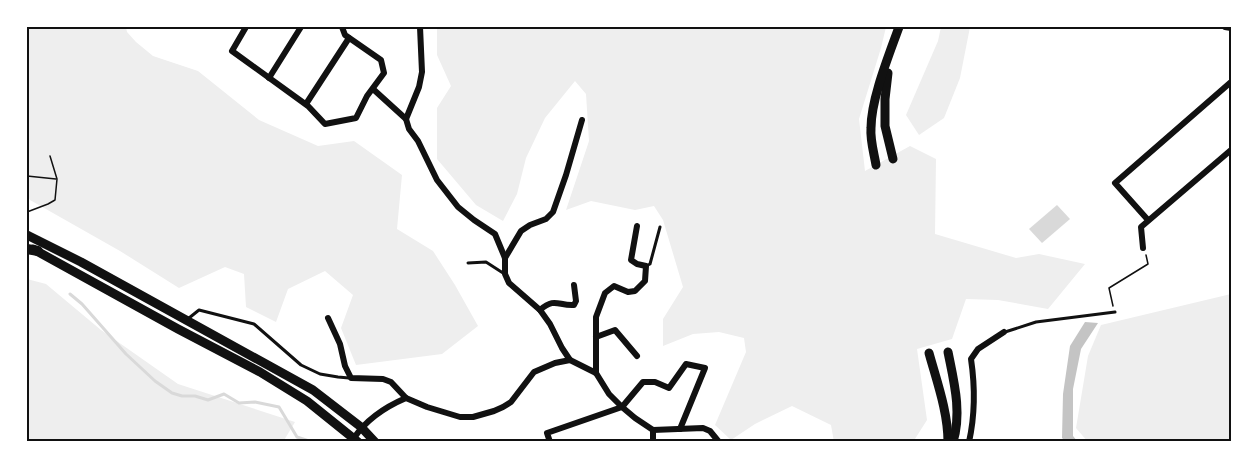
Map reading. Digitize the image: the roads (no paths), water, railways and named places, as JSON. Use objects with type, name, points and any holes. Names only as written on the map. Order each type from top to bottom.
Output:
[{"type":"main road","points":[[876,165],[870,127],[873,106],[898,27]]},
{"type":"main road","points":[[892,47],[885,99],[885,126],[893,159]]},
{"type":"main road","points":[[870,127],[877,124],[885,126]]},
{"type":"main road","points":[[27,235],[81,262],[313,390],[375,442]]},
{"type":"main road","points":[[31,248],[260,372],[307,401],[356,440]]},
{"type":"main road","points":[[948,352],[957,400],[957,430],[951,442]]},
{"type":"main road","points":[[929,353],[951,442]]},
{"type":"street","points":[[246,27],[232,51],[306,104],[325,124],[356,118],[367,96],[384,73],[381,60],[345,35],[342,27]]},
{"type":"street","points":[[269,78],[301,27]]},
{"type":"street","points":[[406,119],[419,87],[422,72],[420,27]]},
{"type":"street","points":[[1225,27],[1231,28]]},
{"type":"street","points":[[306,104],[349,38]]},
{"type":"street","points":[[1148,220],[1115,183],[1231,82]]},
{"type":"street","points":[[374,89],[406,119],[409,129],[418,141],[437,180],[458,207],[495,234],[505,258],[505,274],[509,283],[540,310],[570,360],[596,373],[609,394],[622,407],[653,430],[703,428],[710,431],[719,442]]},
{"type":"street","points":[[505,258],[521,231],[546,219],[553,212],[582,120]]},
{"type":"street","points":[[1143,248],[1141,227],[1231,150]]},
{"type":"street","points":[[596,373],[596,317],[605,293],[614,286],[628,292],[634,291],[645,281],[646,266],[631,260],[637,226]]},
{"type":"street","points":[[540,310],[548,303],[574,304],[576,302],[574,285]]},
{"type":"street","points":[[328,318],[340,344],[345,366],[351,378],[383,379],[391,382],[406,398],[460,417],[482,415],[503,407],[511,402],[534,372],[555,363],[570,360]]},
{"type":"street","points":[[596,337],[615,330],[637,356]]},
{"type":"street","points":[[969,442],[974,423],[971,359],[978,349],[1004,332]]},
{"type":"street","points":[[550,442],[547,434],[622,407],[643,382],[655,382],[669,388],[686,364],[705,368],[680,429]]},
{"type":"street","points":[[356,440],[361,428],[380,412],[406,398]]},
{"type":"street","points":[[651,441],[653,430]]},
{"type":"lane","points":[[646,266],[652,259],[660,227]]},
{"type":"lane","points":[[468,263],[486,262],[505,274]]},
{"type":"lane","points":[[186,321],[200,310],[254,324],[301,365],[320,374],[351,378]]},
{"type":"lane","points":[[1004,332],[1036,322],[1115,312]]},
{"type":"waterway","points":[[70,294],[82,304],[126,354],[155,381],[172,393],[208,400],[224,394],[239,403],[255,402],[279,407],[297,437],[312,442]]}]
